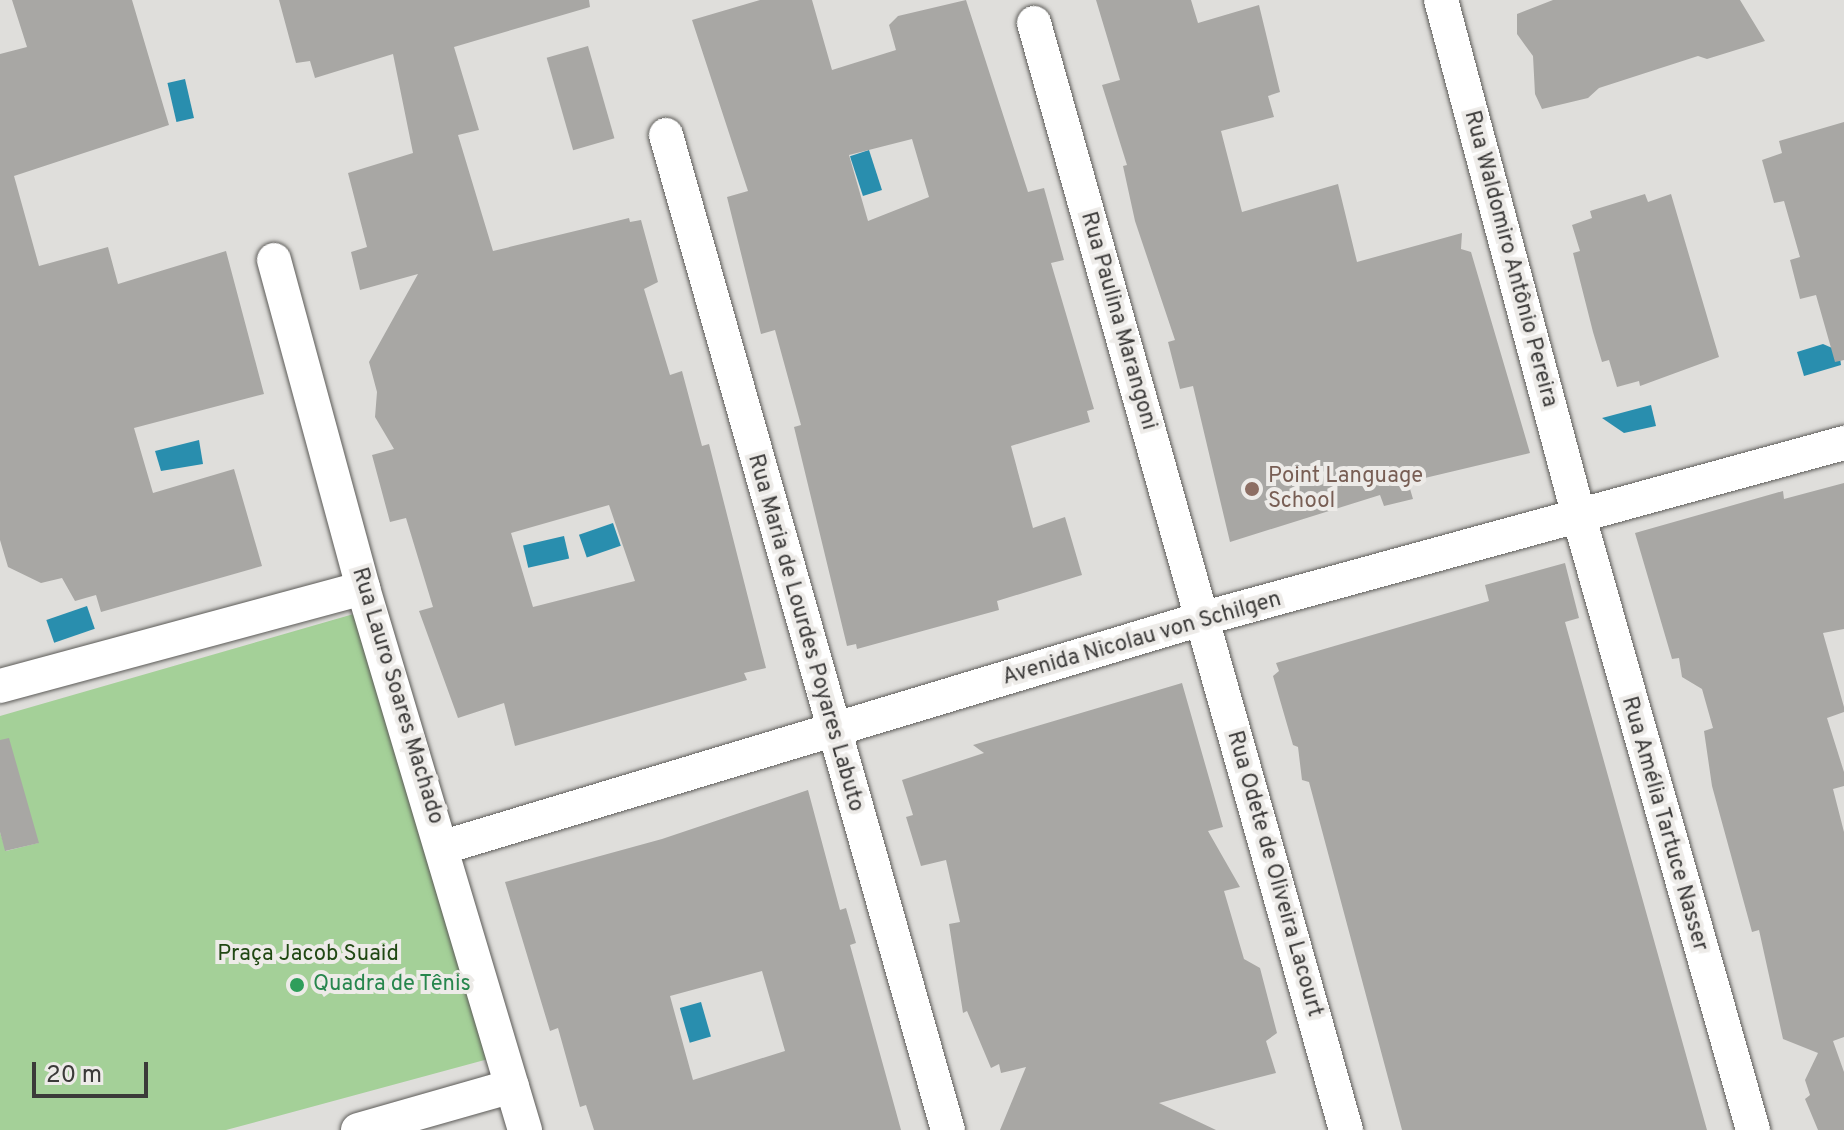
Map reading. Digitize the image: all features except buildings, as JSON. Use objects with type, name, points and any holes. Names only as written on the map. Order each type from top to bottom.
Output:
[{"type":"street","name":"Rua Waldomiro Antônio Pereira","points":[[1441,0],[1579,517]]},
{"type":"street","name":"Rua Paulina Marangoni","points":[[1034,23],[1201,619]]},
{"type":"street","name":"Rua Maria de Lourdes Poyares Labuto","points":[[666,135],[832,732],[948,1130]]},
{"type":"street","name":"Rua Lauro Soares Machado","points":[[274,260],[363,588],[444,847],[525,1130]]},
{"type":"street","name":"Avenida Nicolau von Schilgen","points":[[444,847],[1201,619],[1844,443]]},
{"type":"street","name":"Rua Amélia Tartuce Nasser","points":[[1579,517],[1753,1130]]},
{"type":"street","points":[[0,686],[363,588]]},
{"type":"street","name":"Rua Odete de Oliveira Lacourt","points":[[1201,619],[1346,1130]]},
{"type":"street","points":[[358,1130],[512,1086]]},
{"type":"green space","name":"Praça Jacob Suaid","points":[[364,611],[492,1058],[226,1130],[0,1130],[0,832],[6,851],[38,843],[0,795],[0,716]]},
{"type":"water","points":[[185,79],[194,118],[176,122],[167,83]]},
{"type":"water","points":[[869,150],[882,190],[863,196],[850,156]]},
{"type":"water","points":[[1823,344],[1839,351],[1841,365],[1804,376],[1797,352]]},
{"type":"water","points":[[1651,405],[1656,426],[1624,433],[1602,418]]},
{"type":"water","points":[[199,440],[203,464],[161,471],[155,451]]},
{"type":"water","points":[[613,523],[621,546],[587,557],[579,535]]},
{"type":"water","points":[[564,536],[569,558],[528,568],[523,545]]},
{"type":"water","points":[[87,606],[95,629],[54,643],[46,620]]},
{"type":"water","points":[[701,1002],[711,1037],[690,1043],[680,1008]]},
{"type":"place","name":"Point Language School","points":[[1252,489]]},
{"type":"place","name":"Quadra de Tênis","points":[[297,985]]}]
